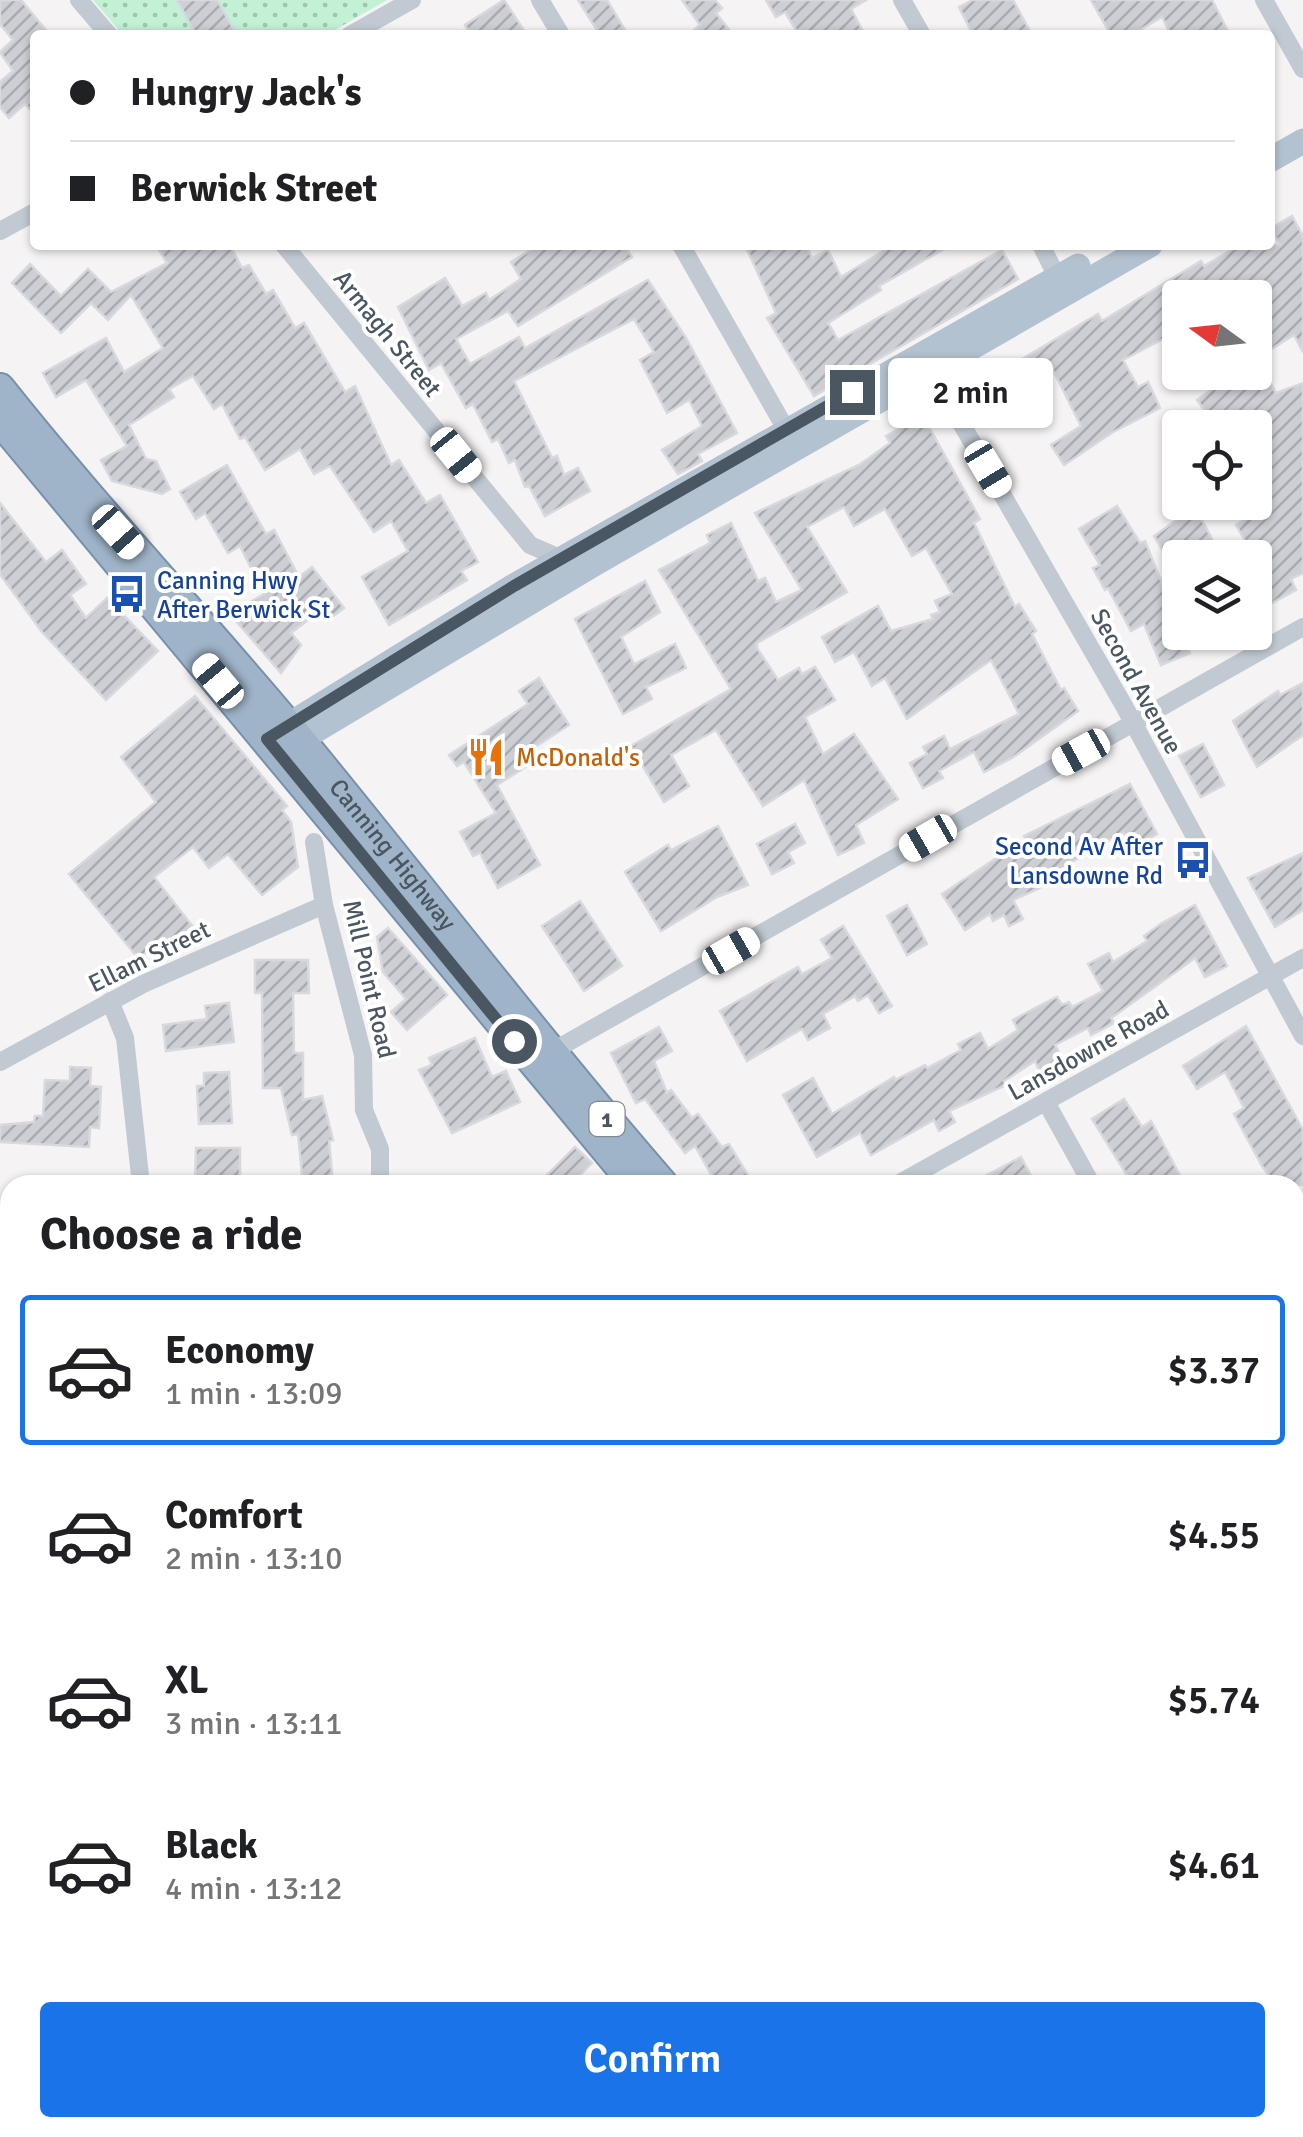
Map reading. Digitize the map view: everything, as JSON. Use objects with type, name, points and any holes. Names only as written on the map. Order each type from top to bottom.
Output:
[{"type":"highway","name":"Canning Highway","points":[[0,388],[283,739],[387,891],[627,1175]]},
{"type":"highway","name":"Canning Highway","points":[[0,420],[283,739],[655,1175]]},
{"type":"main road","points":[[1275,157],[1303,141]]},
{"type":"main road","points":[[1275,175],[1303,160]]},
{"type":"main road","points":[[1061,285],[1109,250]]},
{"type":"main road","points":[[283,739],[531,577],[1061,285],[1139,250]]},
{"type":"main road","points":[[283,739],[791,437]]},
{"type":"street","points":[[79,0],[105,30]]},
{"type":"street","points":[[359,30],[412,0]]},
{"type":"street","points":[[540,0],[557,30]]},
{"type":"street","points":[[902,0],[919,30]]},
{"type":"street","points":[[1264,0],[1303,69]]},
{"type":"street","points":[[0,231],[30,215]]},
{"type":"street","name":"Armagh Street","points":[[288,250],[530,545],[562,560]]},
{"type":"street","points":[[684,250],[791,437]]},
{"type":"street","points":[[1044,250],[1061,285]]},
{"type":"street","name":"Second Avenue","points":[[926,362],[1133,723],[1303,1036]]},
{"type":"street","points":[[530,545],[531,577]]},
{"type":"street","points":[[550,1052],[1303,627]]},
{"type":"street","name":"Mill Point Road","points":[[314,842],[324,905],[359,1034],[364,1110],[380,1149],[380,1175]]},
{"type":"street","name":"Ellam Street","points":[[0,1062],[110,1001],[284,919],[324,905]]},
{"type":"street","name":"Lansdowne Road","points":[[914,1175],[1303,958]]},
{"type":"street","points":[[110,1001],[125,1038],[140,1175]]},
{"type":"street","points":[[1046,1102],[1086,1175]]},
{"type":"green space","points":[[93,0],[387,0],[335,30],[119,30]]},
{"type":"building","points":[[0,0],[21,0],[46,30],[30,30],[30,110],[25,104],[9,118],[0,107],[0,82],[13,71],[0,52],[13,40],[0,24]]},
{"type":"building","points":[[177,0],[217,0],[234,30],[193,30]]},
{"type":"building","points":[[504,0],[524,30],[468,30],[465,25]]},
{"type":"building","points":[[578,0],[607,0],[625,30],[597,30]]},
{"type":"building","points":[[682,0],[715,0],[722,8],[716,13],[729,30],[694,30],[700,25]]},
{"type":"building","points":[[766,0],[866,0],[851,9],[862,30],[796,30],[785,12],[776,17]]},
{"type":"building","points":[[973,0],[1013,0],[1029,30],[970,30],[959,7]]},
{"type":"building","points":[[1091,0],[1212,0],[1227,30],[1168,30],[1162,17],[1140,30],[1108,30]]},
{"type":"building","points":[[1292,216],[1303,236],[1303,352],[1294,335],[1272,349],[1272,280],[1170,280],[1201,261],[1204,266],[1231,250],[1275,250],[1275,245],[1280,245],[1275,226]]},
{"type":"building","points":[[159,250],[233,250],[242,268],[249,265],[266,294],[273,290],[295,328],[304,323],[345,392],[355,386],[391,465],[399,460],[426,503],[440,495],[478,562],[461,571],[467,580],[389,625],[362,577],[408,551],[391,521],[374,532],[330,466],[314,474],[300,449],[265,470],[245,437],[240,439],[222,404],[214,409],[193,376],[169,389],[174,397],[129,425],[146,459],[156,461],[170,489],[162,494],[112,481],[101,460],[127,446],[86,380],[56,397],[43,373],[106,338],[124,372],[163,348],[131,295],[108,320],[91,303],[61,333],[12,283],[30,264],[61,296],[88,269],[111,292],[167,263]]},
{"type":"building","points":[[531,250],[628,250],[632,257],[518,326],[508,311],[456,339],[470,364],[519,337],[525,348],[648,280],[686,338],[737,433],[698,454],[702,461],[678,474],[662,450],[702,426],[689,400],[667,413],[640,360],[654,352],[634,319],[514,381],[552,458],[557,456],[564,475],[578,468],[590,491],[545,516],[529,486],[525,487],[515,460],[509,463],[498,439],[492,442],[473,404],[466,408],[441,363],[429,370],[398,307],[445,278],[462,306],[486,293],[489,300],[521,279],[511,262]]},
{"type":"building","points":[[747,250],[808,250],[812,258],[828,250],[841,277],[885,250],[942,250],[879,286],[881,290],[828,323],[838,340],[1002,250],[1018,279],[814,396],[767,318],[776,313]]},
{"type":"building","points":[[1162,285],[1162,339],[1123,360],[1138,387],[1148,382],[1160,408],[1113,432],[1064,465],[1051,445],[1081,426],[1052,368],[1026,386],[1012,365],[1098,314],[1102,321]]},
{"type":"building","points":[[1303,383],[1303,573],[1291,579],[1296,590],[1272,603],[1272,540],[1245,540],[1236,525],[1244,520],[1272,520],[1272,410],[1204,410],[1197,400],[1211,390],[1272,390],[1272,386],[1276,393]]},
{"type":"building","points":[[923,416],[980,519],[974,523],[1015,607],[1019,604],[1036,631],[1032,634],[1061,690],[1064,688],[1078,711],[1012,758],[984,772],[974,752],[939,771],[943,778],[923,788],[910,763],[927,754],[923,747],[944,736],[950,749],[1019,714],[991,660],[907,719],[885,678],[872,686],[854,652],[835,662],[822,637],[878,606],[891,631],[933,619],[931,615],[940,612],[935,601],[952,594],[926,548],[912,556],[885,509],[854,526],[844,507],[807,527],[847,592],[757,643],[757,648],[778,680],[799,668],[802,674],[815,667],[835,700],[805,717],[823,754],[854,734],[898,799],[856,825],[864,843],[838,855],[804,780],[763,806],[716,730],[671,755],[689,786],[664,802],[631,746],[731,689],[659,570],[710,543],[707,535],[731,523],[758,581],[765,578],[776,602],[802,590],[755,513],[859,465],[890,443],[886,436]]},
{"type":"building","points":[[227,465],[266,534],[274,530],[299,577],[312,567],[344,608],[328,620],[321,610],[291,633],[301,645],[281,673],[230,614],[264,594],[240,546],[228,553],[205,513],[196,519],[180,492]]},
{"type":"building","points":[[0,503],[46,562],[62,550],[86,584],[70,595],[86,618],[107,598],[158,651],[106,700],[42,632],[0,574]]},
{"type":"building","points":[[1117,506],[1140,543],[1145,541],[1162,583],[1162,650],[1190,653],[1161,665],[1144,624],[1131,631],[1108,588],[1105,590],[1093,568],[1100,565],[1079,529]]},
{"type":"building","points":[[1177,520],[1202,520],[1212,540],[1162,540],[1162,549],[1154,536]]},
{"type":"building","points":[[645,581],[660,612],[621,637],[634,664],[675,644],[686,668],[646,687],[652,699],[623,714],[575,619]]},
{"type":"building","points":[[539,678],[569,725],[529,751],[535,761],[497,785],[540,865],[498,888],[480,853],[473,856],[460,832],[496,813],[464,762],[457,766],[449,755],[528,704],[519,691]]},
{"type":"building","points":[[1303,683],[1303,735],[1257,767],[1233,721],[1278,691],[1280,695]]},
{"type":"building","points":[[195,696],[287,806],[282,810],[291,822],[298,867],[262,895],[228,854],[209,868],[193,847],[154,877],[194,928],[138,958],[69,874],[156,802],[121,757]]},
{"type":"building","points":[[1203,744],[1224,785],[1201,797],[1179,756]]},
{"type":"building","points":[[1130,784],[1157,834],[1131,848],[1123,832],[1065,866],[1067,871],[1038,889],[1013,900],[1023,919],[1009,926],[1004,915],[993,921],[990,914],[965,930],[942,894],[1001,855],[1028,844],[1024,836]]},
{"type":"building","points":[[795,824],[805,843],[788,852],[794,863],[772,874],[757,844]]},
{"type":"building","points":[[718,826],[748,885],[717,897],[661,931],[625,872],[668,845],[671,850]]},
{"type":"building","points":[[1303,853],[1303,910],[1275,927],[1248,878]]},
{"type":"building","points":[[580,901],[622,966],[584,991],[542,926]]},
{"type":"building","points":[[907,905],[927,944],[907,955],[887,916]]},
{"type":"building","points":[[1195,905],[1227,966],[1205,977],[1195,958],[1111,1018],[1114,1023],[1091,1035],[1088,1028],[1055,1045],[1063,1060],[1040,1072],[1035,1061],[1004,1081],[1006,1085],[949,1111],[955,1122],[939,1131],[934,1120],[871,1155],[860,1133],[817,1157],[783,1095],[813,1078],[832,1114],[894,1077],[895,1080],[925,1065],[927,1068],[961,1050],[958,1044],[980,1033],[988,1049],[1018,1030],[1013,1020],[1035,1008],[1057,997],[1062,1005],[1069,1002],[1072,1007],[1103,991],[1088,964],[1109,953],[1113,962],[1147,941],[1144,936],[1162,923]]},
{"type":"building","points":[[843,926],[892,1006],[879,1013],[868,995],[858,1001],[855,996],[823,1014],[830,1028],[808,1040],[802,1029],[747,1061],[720,1011],[798,967],[802,974],[832,958],[821,940]]},
{"type":"building","points":[[388,928],[447,995],[407,1030],[391,1012],[406,999],[383,972],[377,937]]},
{"type":"building","points":[[255,960],[308,960],[309,993],[293,993],[294,1053],[303,1053],[303,1100],[322,1096],[333,1140],[329,1141],[332,1175],[302,1175],[298,1134],[292,1135],[281,1088],[263,1088],[262,993],[255,993]]},
{"type":"building","points":[[229,1003],[234,1042],[166,1051],[163,1025],[207,1019],[205,1006]]},
{"type":"building","points":[[1246,1026],[1303,1130],[1303,1175],[1269,1175],[1234,1114],[1244,1108],[1225,1072],[1197,1089],[1183,1066]]},
{"type":"building","points":[[659,1027],[672,1051],[654,1061],[667,1093],[671,1090],[692,1118],[698,1114],[722,1147],[729,1144],[748,1175],[711,1175],[695,1146],[685,1153],[645,1099],[636,1103],[611,1053]]},
{"type":"building","points":[[475,1038],[492,1077],[506,1071],[520,1102],[452,1133],[419,1070],[432,1065],[429,1058]]},
{"type":"building","points":[[70,1067],[91,1068],[90,1086],[101,1087],[99,1128],[90,1127],[89,1147],[0,1142],[0,1125],[34,1122],[35,1116],[43,1116],[45,1080],[70,1081]]},
{"type":"building","points":[[229,1072],[232,1123],[199,1124],[197,1086],[204,1086],[204,1073]]},
{"type":"building","points":[[1124,1099],[1142,1127],[1151,1121],[1180,1175],[1127,1175],[1092,1119]]},
{"type":"building","points":[[575,1147],[592,1163],[580,1175],[547,1175]]},
{"type":"building","points":[[196,1148],[240,1148],[240,1175],[195,1175]]},
{"type":"building","points":[[1021,1157],[1031,1175],[987,1175]]},
{"type":"place","name":"Canning Hwy After Berwick St","points":[[127,594]]},
{"type":"place","name":"McDonald's","points":[[486,757]]},
{"type":"place","name":"Second Av After Lansdowne Rd","points":[[1193,860]]},
{"type":"route","points":[[514,1041],[424,936],[267,739],[304,712],[514,586],[852,392]]}]
